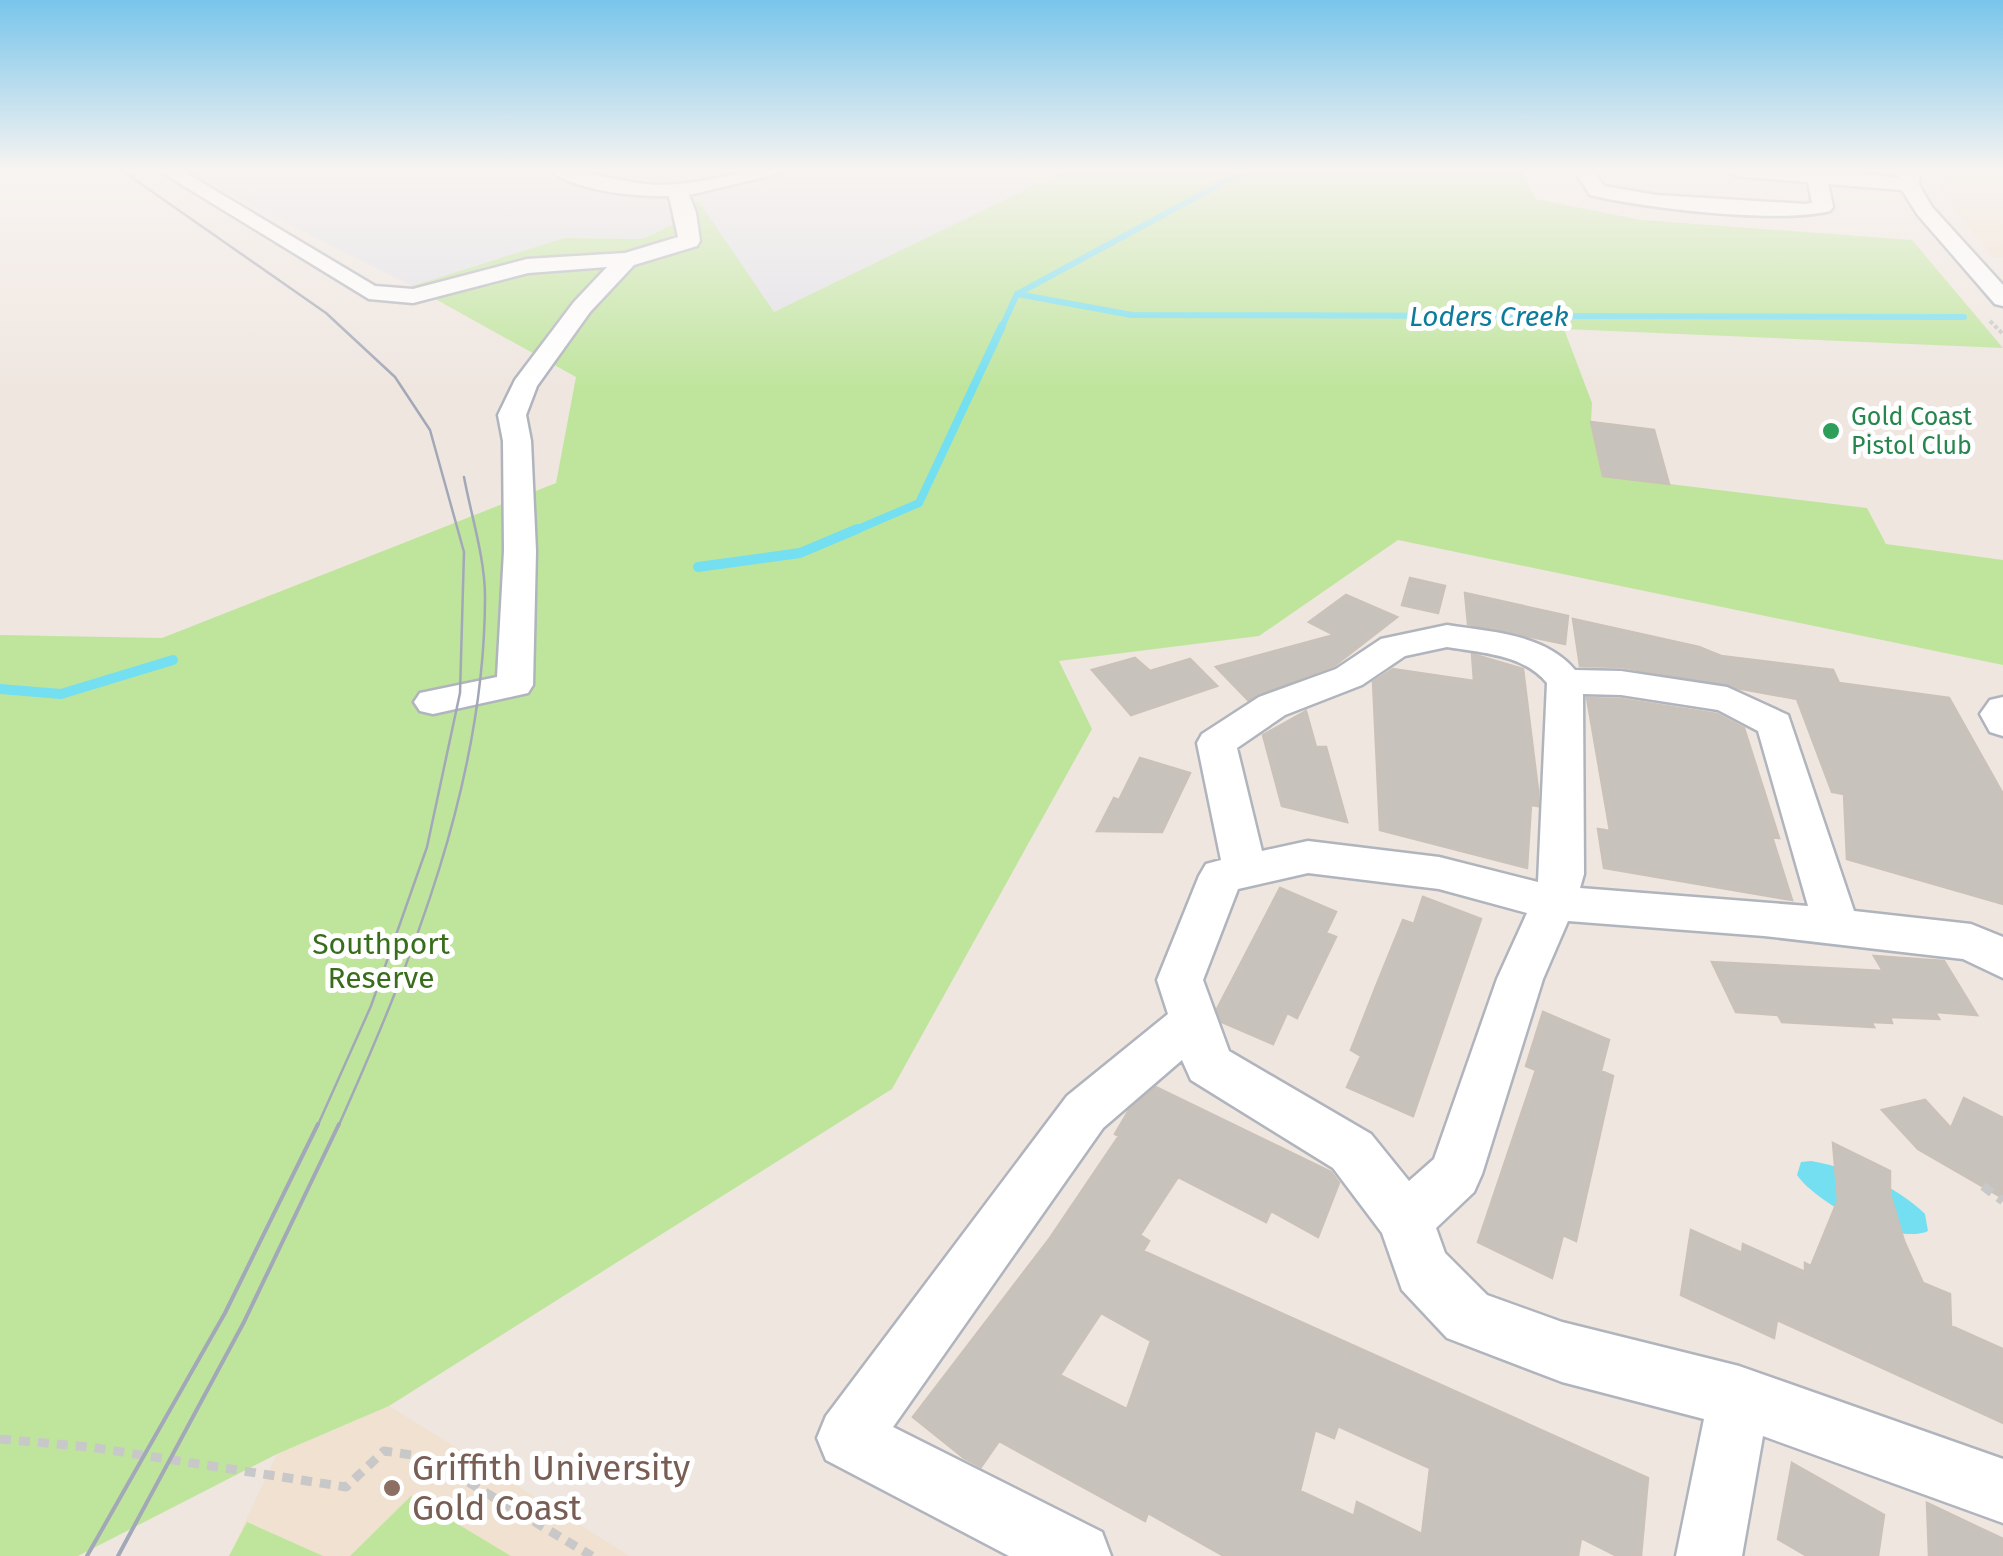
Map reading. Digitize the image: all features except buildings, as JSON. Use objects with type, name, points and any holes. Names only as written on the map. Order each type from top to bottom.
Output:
[{"type":"street","points":[[288,243],[369,292],[413,296],[540,264],[626,260],[684,243]]},
{"type":"street","points":[[1953,243],[2003,299]]},
{"type":"street","points":[[433,702],[516,686],[520,551],[517,441],[512,415],[536,370],[582,308],[626,260]]},
{"type":"street","points":[[1245,871],[1216,742],[1272,706],[1349,676],[1394,647],[1447,636],[1509,646],[1548,661],[1565,682],[1562,874],[1554,903],[1520,979],[1455,1174],[1406,1220]]},
{"type":"street","points":[[1565,682],[1621,683],[1728,699],[1775,724],[1836,927]]},
{"type":"street","points":[[2003,709],[1998,714],[2003,723]]},
{"type":"street","points":[[2003,959],[1970,942],[1554,903],[1439,872],[1308,857],[1221,876],[1180,980],[1209,1065],[1352,1151],[1406,1220],[1422,1270],[1468,1317],[1562,1352],[1739,1397],[2003,1491]]},
{"type":"street","points":[[1078,1556],[848,1438],[1085,1112],[1194,1021]]},
{"type":"street","points":[[1709,1556],[1739,1397]]},
{"type":"path","points":[[1982,1186],[2003,1201]]},
{"type":"path","points":[[0,1439],[90,1446],[346,1487],[384,1450],[426,1458],[592,1556]]},
{"type":"shaded area","points":[[326,243],[549,243],[412,286]]},
{"type":"shaded area","points":[[707,243],[917,243],[774,312]]},
{"type":"shaded area","points":[[1980,243],[2003,243],[2003,258],[1991,257]]},
{"type":"shaded area","name":"Griffith University Gold Coast","points":[[389,1406],[630,1556],[229,1556],[277,1454]]},
{"type":"green space","name":"Southport Reserve","points":[[549,243],[727,243],[774,312],[917,243],[1914,243],[2003,348],[1564,329],[1592,403],[1591,422],[1604,476],[1867,508],[1886,544],[2003,560],[2003,665],[1398,540],[1259,636],[1059,661],[1092,729],[892,1089],[389,1406],[277,1454],[78,1556],[0,1556],[0,635],[162,638],[556,483],[576,377],[412,286]]},
{"type":"green space","points":[[411,1496],[511,1556],[350,1556]]},
{"type":"green space","points":[[247,1522],[323,1556],[229,1556]]},
{"type":"water","points":[[1801,1162],[1857,1173],[1900,1194],[1925,1214],[1928,1231],[1896,1233],[1838,1209],[1797,1175]]},
{"type":"waterway","name":"Loders Creek","points":[[1017,294],[1112,243]]},
{"type":"waterway","name":"Loders Creek","points":[[1001,329],[1017,294]]},
{"type":"waterway","name":"Loders Creek","points":[[1017,294],[1132,315],[1964,317]]},
{"type":"waterway","name":"Loders Creek","points":[[851,532],[919,503],[1002,326]]},
{"type":"waterway","name":"Loders Creek","points":[[698,567],[800,553],[857,529]]},
{"type":"waterway","name":"Loders Creek","points":[[0,689],[61,694],[173,660]]},
{"type":"tram line","points":[[225,243],[326,313],[395,377],[430,430],[464,552],[460,693],[427,847],[371,1006],[317,1127]]},
{"type":"tram line","points":[[338,1127],[417,935],[458,802],[472,734],[482,666],[485,597],[464,477]]},
{"type":"tram line","points":[[87,1556],[225,1313],[318,1124]]},
{"type":"tram line","points":[[118,1556],[244,1322],[339,1124]]},
{"type":"place","name":"Gold Coast Pistol Club","points":[[1831,431]]},
{"type":"place","name":"Griffith University Gold Coast","points":[[392,1488]]}]
